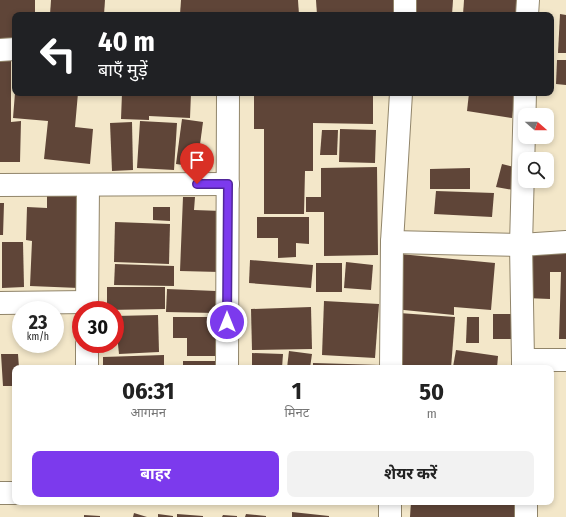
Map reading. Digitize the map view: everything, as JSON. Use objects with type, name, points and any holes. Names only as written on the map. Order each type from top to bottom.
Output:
[{"type":"street","points":[[405,0],[405,12]]},
{"type":"street","points":[[527,12],[528,0]]},
{"type":"street","points":[[0,50],[12,49]]},
{"type":"street","points":[[227,365],[228,96]]},
{"type":"street","points":[[391,365],[392,242],[401,96]]},
{"type":"street","points":[[525,96],[521,245],[523,364],[566,360]]},
{"type":"street","points":[[0,185],[228,184]]},
{"type":"street","points":[[87,301],[88,185]]},
{"type":"street","points":[[392,242],[521,245],[566,242]]},
{"type":"street","points":[[0,303],[72,305]]},
{"type":"street","points":[[87,353],[87,365]]},
{"type":"street","points":[[0,493],[12,493]]},
{"type":"street","points":[[390,505],[390,517]]},
{"type":"street","points":[[526,505],[526,517]]},
{"type":"building","points":[[0,0],[35,0],[35,12],[12,12],[12,38],[0,38]]},
{"type":"building","points":[[51,0],[105,0],[104,12],[50,12]]},
{"type":"building","points":[[181,0],[298,0],[299,12],[180,12]]},
{"type":"building","points":[[316,0],[395,0],[394,12],[317,12]]},
{"type":"building","points":[[417,0],[453,0],[452,12],[416,12]]},
{"type":"building","points":[[464,0],[517,0],[516,12],[463,12]]},
{"type":"building","points":[[560,14],[566,15],[566,53],[558,53]]},
{"type":"building","points":[[557,60],[566,60],[566,85],[556,84]]},
{"type":"building","points":[[0,61],[11,61],[11,122],[21,121],[20,162],[0,162]]},
{"type":"building","points":[[15,96],[78,96],[75,127],[93,129],[90,164],[44,159],[48,121],[13,118]]},
{"type":"building","points":[[122,96],[191,96],[190,118],[149,116],[149,120],[121,119]]},
{"type":"building","points":[[254,96],[373,96],[373,124],[313,123],[313,171],[305,171],[304,214],[264,214],[264,129],[254,129]]},
{"type":"building","points":[[469,96],[515,96],[512,118],[467,111]]},
{"type":"building","points":[[182,119],[203,122],[197,167],[176,164]]},
{"type":"building","points":[[140,121],[177,123],[174,170],[137,168]]},
{"type":"building","points":[[132,122],[133,170],[112,171],[110,123]]},
{"type":"building","points":[[340,129],[376,130],[375,163],[339,162]]},
{"type":"building","points":[[322,130],[338,130],[337,155],[320,155]]},
{"type":"building","points":[[502,164],[518,168],[513,190],[496,187]]},
{"type":"building","points":[[377,167],[378,255],[324,256],[324,212],[306,212],[306,197],[321,197],[321,168]]},
{"type":"building","points":[[470,168],[470,189],[430,189],[430,169]]},
{"type":"building","points":[[436,191],[494,193],[492,217],[434,214]]},
{"type":"building","points":[[47,193],[83,195],[79,288],[30,286],[32,241],[26,240],[27,207],[47,208]]},
{"type":"building","points":[[183,197],[195,197],[194,210],[222,211],[220,272],[180,271]]},
{"type":"building","points":[[0,203],[4,203],[3,235],[0,235]]},
{"type":"building","points":[[153,207],[170,207],[170,221],[153,220]]},
{"type":"building","points":[[257,217],[309,217],[309,244],[296,243],[296,257],[278,258],[278,238],[257,238]]},
{"type":"building","points":[[115,222],[170,224],[169,264],[114,262]]},
{"type":"building","points":[[2,242],[23,242],[24,287],[2,288]]},
{"type":"building","points":[[527,252],[566,252],[566,339],[559,339],[561,272],[550,272],[550,299],[526,298]]},
{"type":"building","points":[[400,254],[495,263],[491,310],[454,307],[454,315],[394,309]]},
{"type":"building","points":[[250,260],[313,265],[311,288],[249,283]]},
{"type":"building","points":[[346,262],[373,265],[371,290],[344,288]]},
{"type":"building","points":[[316,263],[342,263],[342,292],[316,292]]},
{"type":"building","points":[[115,264],[174,266],[174,286],[114,285]]},
{"type":"building","points":[[107,287],[165,287],[165,309],[124,310],[124,301],[107,301]]},
{"type":"building","points":[[167,289],[216,291],[215,313],[166,312]]},
{"type":"building","points":[[324,301],[379,304],[375,358],[322,355]]},
{"type":"building","points":[[311,307],[312,349],[252,350],[251,309]]},
{"type":"building","points":[[399,313],[455,317],[451,365],[402,365]]},
{"type":"building","points":[[493,314],[517,314],[517,339],[493,339]]},
{"type":"building","points":[[158,315],[159,352],[119,354],[124,353],[124,316]]},
{"type":"building","points":[[173,317],[216,317],[216,356],[187,356],[187,338],[173,338]]},
{"type":"building","points":[[467,317],[479,317],[479,343],[466,343]]},
{"type":"building","points":[[456,350],[498,356],[497,365],[453,365]]},
{"type":"building","points":[[289,351],[312,354],[310,365],[287,365]]},
{"type":"building","points":[[252,353],[283,354],[282,365],[252,365]]},
{"type":"building","points":[[1,354],[18,354],[19,365],[12,365],[12,386],[3,386]]},
{"type":"building","points":[[164,355],[164,365],[103,365],[103,357]]},
{"type":"building","points":[[183,361],[217,361],[217,365],[183,365]]},
{"type":"building","points":[[313,363],[382,365],[313,365]]},
{"type":"building","points":[[411,505],[522,505],[522,517],[410,517]]},
{"type":"building","points":[[292,512],[329,516],[329,517],[292,517]]},
{"type":"building","points":[[134,513],[147,517],[133,517]]},
{"type":"building","points":[[158,514],[173,516],[173,517],[158,517]]},
{"type":"building","points":[[177,514],[203,516],[203,517],[177,517]]},
{"type":"building","points":[[246,514],[266,516],[266,517],[245,517]]},
{"type":"building","points":[[84,515],[100,516],[100,517],[84,517]]},
{"type":"building","points":[[223,515],[237,516],[237,517],[222,517]]},
{"type":"route","points":[[197,184],[228,184],[227,322]]}]
